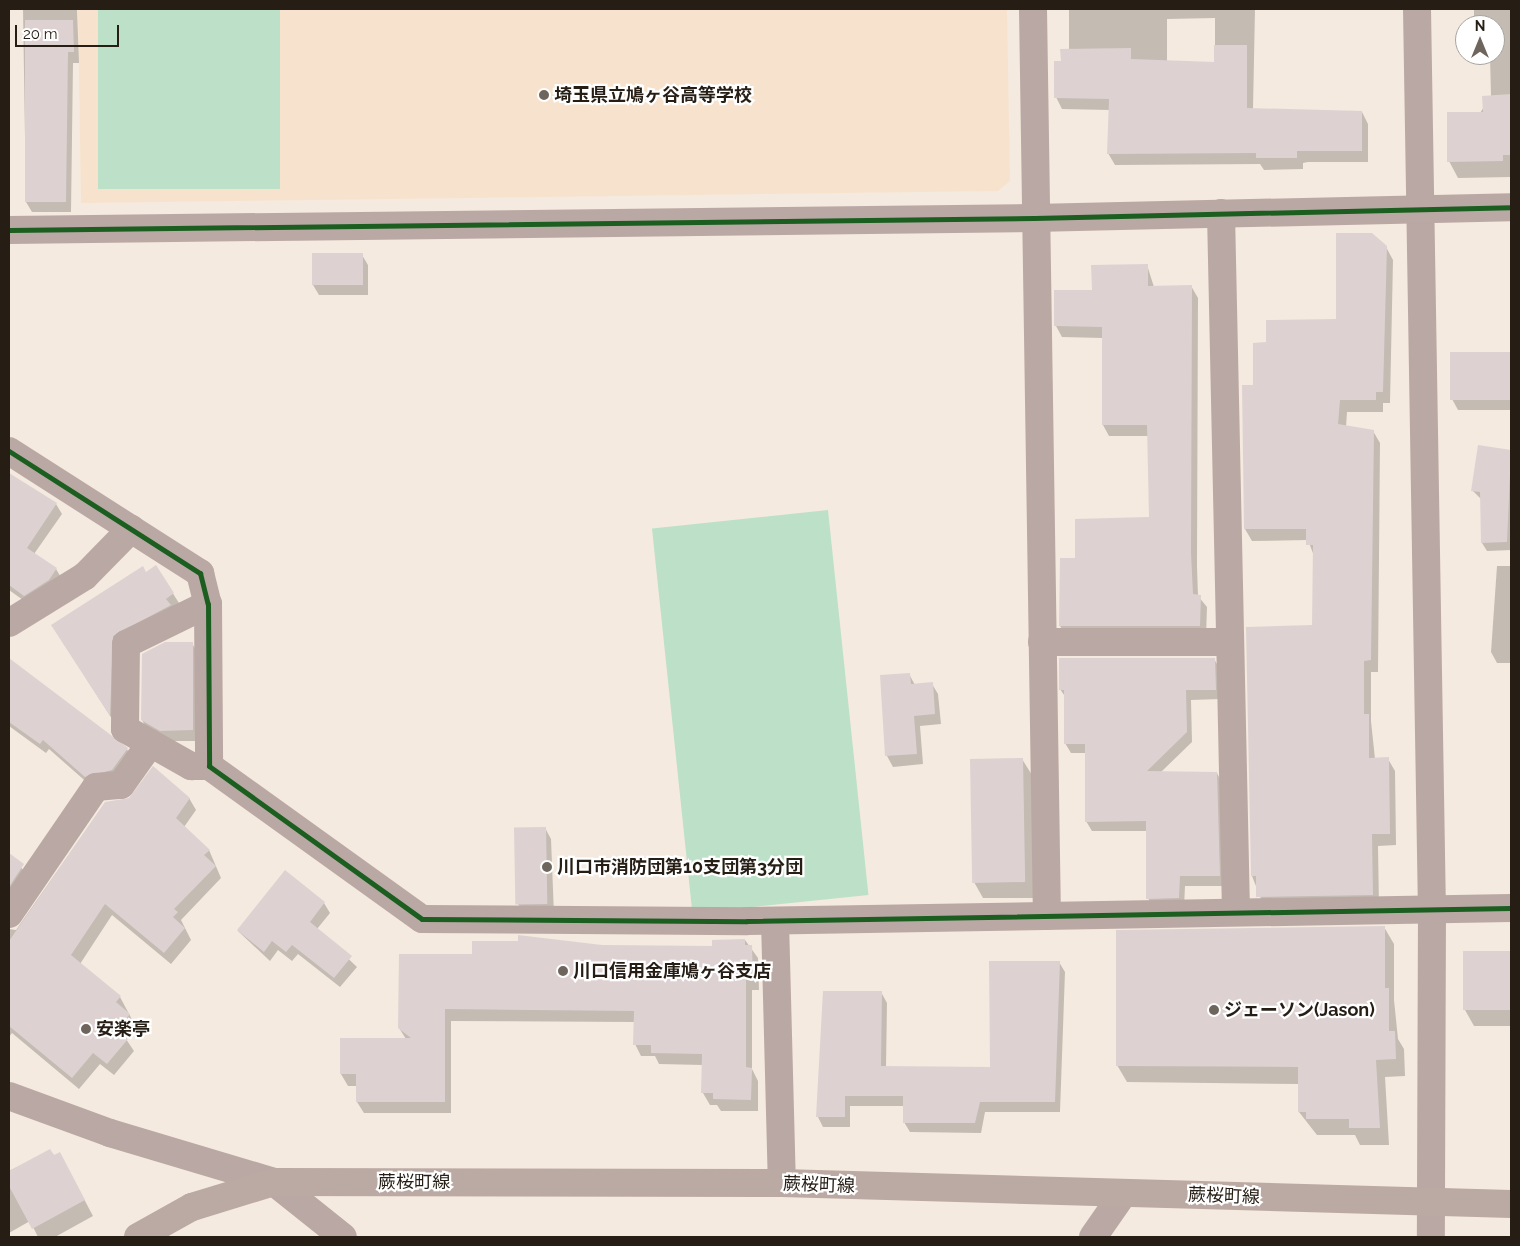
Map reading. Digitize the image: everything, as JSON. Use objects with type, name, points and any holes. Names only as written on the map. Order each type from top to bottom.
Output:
[{"type":"main road","name":"蕨桜町線","points":[[148,1232],[228,1193],[274,1182],[782,1183],[1511,1204]]},
{"type":"street","points":[[1033,9],[1034,218],[1047,916]]},
{"type":"street","points":[[1417,9],[1418,210],[1432,909],[1430,1202],[1432,1237]]},
{"type":"street","points":[[9,230],[1034,218],[1511,207]]},
{"type":"street","points":[[1221,213],[1228,642],[1236,912]]},
{"type":"street","points":[[9,451],[200,573],[208,604],[209,766]]},
{"type":"street","points":[[9,623],[85,576],[132,529]]},
{"type":"street","points":[[208,604],[126,644],[125,729],[191,766],[209,766],[422,919],[775,921],[1511,908]]},
{"type":"street","points":[[1042,642],[1228,642]]},
{"type":"street","points":[[9,914],[96,787],[121,786],[150,744]]},
{"type":"street","points":[[775,921],[782,1183]]},
{"type":"street","points":[[9,1096],[110,1134],[274,1182],[343,1237]]},
{"type":"street","points":[[1093,1237],[1122,1194]]},
{"type":"shaded area","name":"埼玉県立鳩ヶ谷高等学校","points":[[78,9],[1007,9],[1010,181],[998,191],[81,203]]},
{"type":"green space","points":[[98,9],[280,9],[280,189],[98,189]]},
{"type":"green space","points":[[828,510],[868,895],[692,913],[652,529]]},
{"type":"building","points":[[25,20],[73,20],[74,52],[68,52],[66,202],[25,202]]},
{"type":"building","points":[[1214,45],[1247,45],[1247,108],[1362,111],[1362,151],[1297,151],[1297,158],[1256,158],[1256,153],[1107,154],[1109,99],[1054,98],[1054,61],[1061,61],[1060,49],[1131,48],[1131,59],[1214,62]]},
{"type":"building","points":[[1511,94],[1511,155],[1503,155],[1503,161],[1447,162],[1447,112],[1483,112],[1482,96]]},
{"type":"building","points":[[1336,233],[1372,233],[1387,246],[1383,392],[1376,392],[1376,400],[1340,400],[1338,424],[1374,430],[1371,660],[1364,661],[1364,714],[1369,714],[1369,758],[1389,757],[1390,834],[1372,834],[1373,895],[1256,897],[1256,876],[1251,876],[1246,627],[1312,625],[1313,545],[1306,545],[1306,529],[1244,529],[1242,385],[1253,385],[1253,343],[1266,342],[1266,320],[1336,319]]},
{"type":"building","points":[[312,253],[363,253],[363,285],[312,285]]},
{"type":"building","points":[[1148,264],[1148,286],[1192,285],[1191,553],[1193,594],[1201,595],[1200,626],[1059,626],[1060,558],[1075,558],[1075,519],[1149,517],[1147,425],[1102,425],[1102,327],[1054,326],[1054,290],[1092,290],[1091,265]]},
{"type":"building","points":[[1450,352],[1511,352],[1511,400],[1450,400]]},
{"type":"building","points":[[1478,445],[1511,450],[1507,542],[1481,543],[1480,492],[1471,491]]},
{"type":"building","points":[[9,473],[57,503],[27,548],[57,568],[49,580],[24,596],[9,585]]},
{"type":"building","points":[[156,565],[174,593],[166,599],[171,605],[113,636],[110,716],[51,625],[143,566],[146,572]]},
{"type":"building","points":[[165,642],[193,642],[193,730],[160,731],[141,720],[142,654]]},
{"type":"building","points":[[9,658],[128,748],[112,770],[85,777],[43,740],[40,744],[9,722]]},
{"type":"building","points":[[1059,658],[1215,658],[1216,690],[1186,690],[1187,732],[1147,771],[1217,772],[1220,876],[1180,876],[1179,898],[1146,899],[1146,821],[1085,822],[1085,744],[1064,744],[1064,690],[1059,690]]},
{"type":"building","points":[[910,673],[911,684],[933,682],[935,714],[914,716],[917,754],[885,756],[880,675]]},
{"type":"building","points":[[1023,758],[1025,882],[972,883],[970,759]]},
{"type":"building","points":[[153,766],[190,798],[176,818],[210,850],[204,855],[216,866],[174,909],[178,912],[173,917],[185,928],[164,953],[105,904],[71,955],[121,996],[116,1002],[130,1014],[117,1030],[128,1039],[107,1064],[93,1053],[72,1078],[9,1026],[9,941],[105,802],[129,798]]},
{"type":"building","points":[[546,827],[547,904],[515,905],[514,828]]},
{"type":"building","points":[[9,853],[24,864],[9,887]]},
{"type":"building","points":[[285,870],[325,902],[310,922],[352,956],[334,978],[292,945],[286,952],[272,941],[264,952],[237,930]]},
{"type":"building","points":[[1385,926],[1385,988],[1389,988],[1389,1031],[1395,1031],[1396,1059],[1376,1060],[1380,1128],[1349,1128],[1349,1119],[1306,1119],[1306,1112],[1298,1112],[1298,1067],[1116,1066],[1116,930]]},
{"type":"building","points":[[518,935],[602,945],[712,946],[712,940],[745,939],[745,945],[752,945],[753,979],[746,979],[746,1067],[752,1068],[751,1100],[713,1099],[713,1093],[701,1093],[702,1054],[651,1053],[651,1045],[633,1045],[634,1011],[445,1009],[445,1102],[356,1102],[356,1074],[340,1074],[340,1038],[411,1038],[398,1028],[399,954],[472,954],[472,941],[518,941]]},
{"type":"building","points":[[1463,951],[1511,951],[1511,1010],[1463,1010]]},
{"type":"building","points":[[989,961],[1060,961],[1055,1102],[980,1102],[975,1123],[903,1123],[903,1096],[845,1096],[845,1117],[816,1117],[823,991],[882,991],[881,1066],[990,1067]]},
{"type":"building","points":[[50,1149],[54,1155],[60,1152],[85,1200],[32,1229],[9,1186],[9,1171]]},
{"type":"cycle path","points":[[9,230],[1034,218],[1511,207]]},
{"type":"cycle path","points":[[9,451],[200,573],[208,604],[209,766],[422,919],[747,921],[1511,908]]},
{"type":"place","name":"埼玉県立鳩ヶ谷高等学校","points":[[544,95]]},
{"type":"place","name":"川口市消防団第10支団第3分団","points":[[547,867]]},
{"type":"place","name":"川口信用金庫鳩ヶ谷支店","points":[[563,971]]},
{"type":"place","name":"ジェーソン(Jason)","points":[[1214,1010]]},
{"type":"place","name":"安楽亭","points":[[86,1029]]}]
